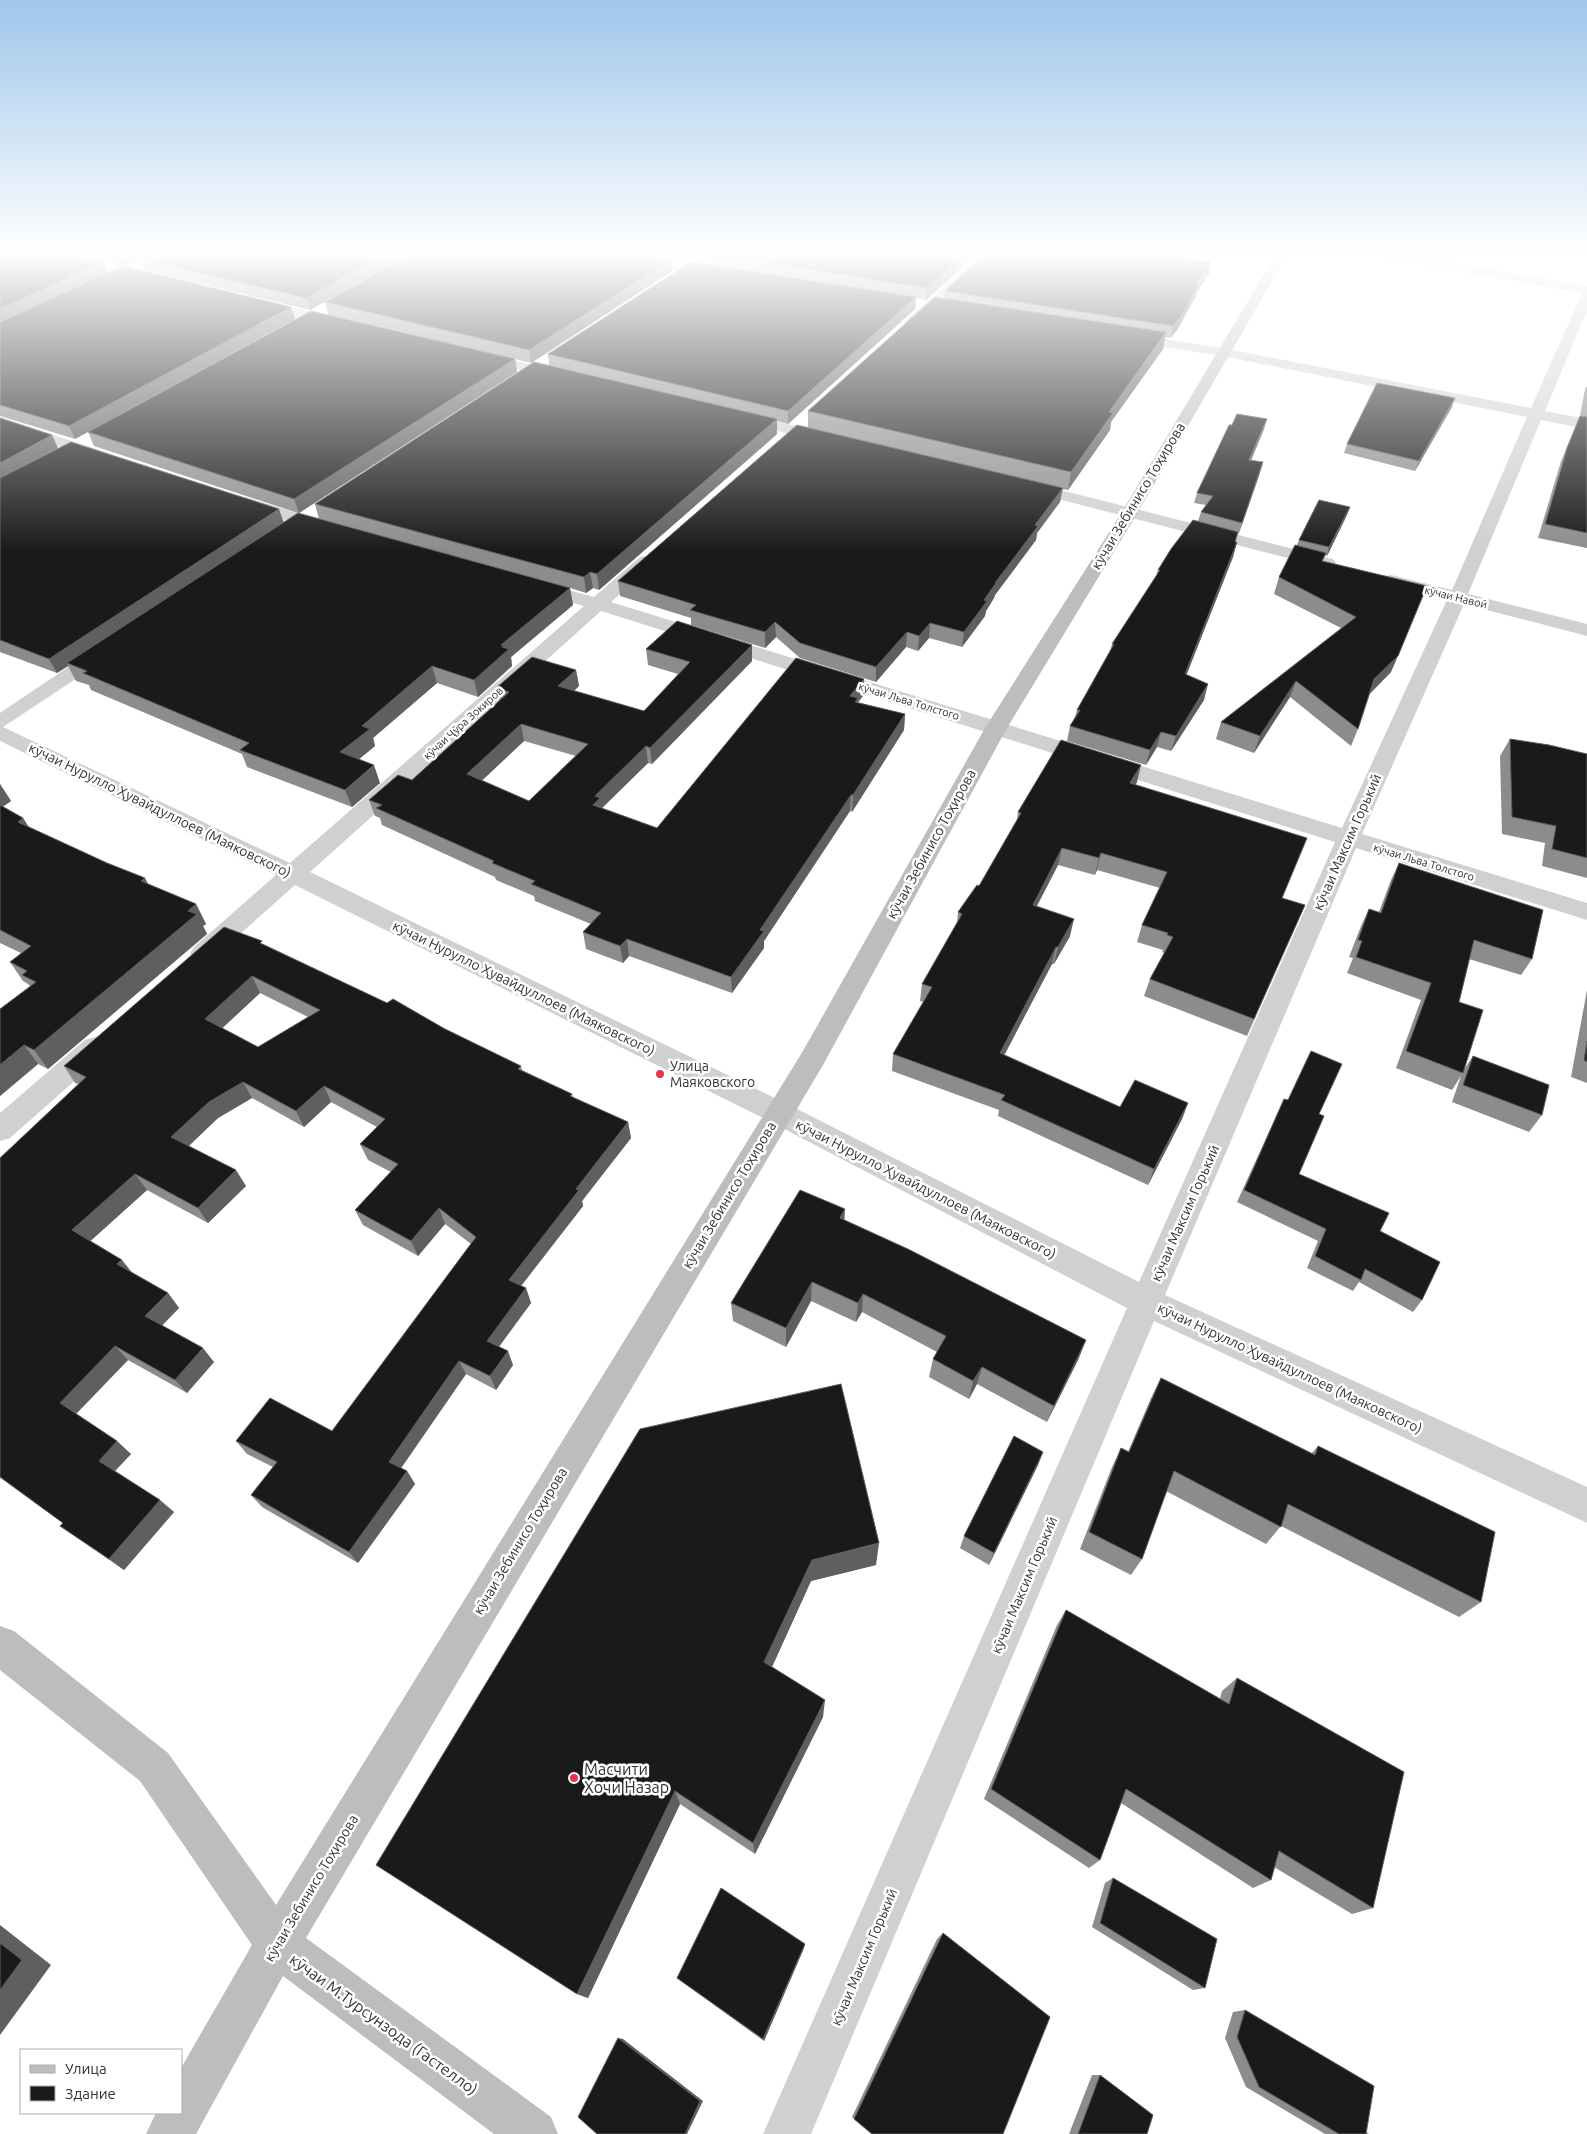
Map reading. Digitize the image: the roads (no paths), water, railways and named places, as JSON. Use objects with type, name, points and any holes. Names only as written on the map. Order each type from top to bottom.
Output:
[{"type":"main road","name":"кӯчаи Зебинисо Тоҳирова","points":[[182,2113],[277,1944],[818,1049],[996,728],[1130,512],[1222,352]]},
{"type":"main road","name":"кӯчаи М.Турсунзода (Гастелло)","points":[[0,1645],[154,1767],[277,1944],[534,2134]]},
{"type":"main road","name":"кӯчаи Зебинисо Тоҳирова","points":[[170,2134],[181,2114]]},
{"type":"street","points":[[1222,352],[1587,424]]},
{"type":"street","name":"кӯчаи Максим Горький","points":[[787,2134],[1146,1302],[1348,839],[1458,597],[1563,352]]},
{"type":"street","points":[[467,353],[572,378]]},
{"type":"street","points":[[517,380],[550,358]]},
{"type":"street","points":[[727,414],[842,442]]},
{"type":"street","points":[[0,422],[122,462]]},
{"type":"street","points":[[58,456],[92,437]]},
{"type":"street","points":[[1006,482],[1342,567]]},
{"type":"street","points":[[226,496],[301,521],[349,534]]},
{"type":"street","points":[[285,532],[318,510]]},
{"type":"street","name":"кӯчаи Ҷӯра Зокиров","points":[[188,966],[663,546]]},
{"type":"street","name":"кӯчаи Навоӣ","points":[[1381,577],[1587,630]]},
{"type":"street","name":"кӯчаи Льва Толстого","points":[[521,583],[597,604],[1587,912]]},
{"type":"street","points":[[0,722],[114,646]]},
{"type":"street","name":"кӯчаи Нурулло Ҳувайдуллоев (Маяковского)","points":[[0,733],[294,874],[779,1113],[1146,1302],[1587,1505]]},
{"type":"street","points":[[0,1130],[113,1031]]},
{"type":"place","name":"Улица Маяковского","points":[[660,1074]]},
{"type":"place","name":"Масчити Хочи Назар","points":[[574,1778]]}]
